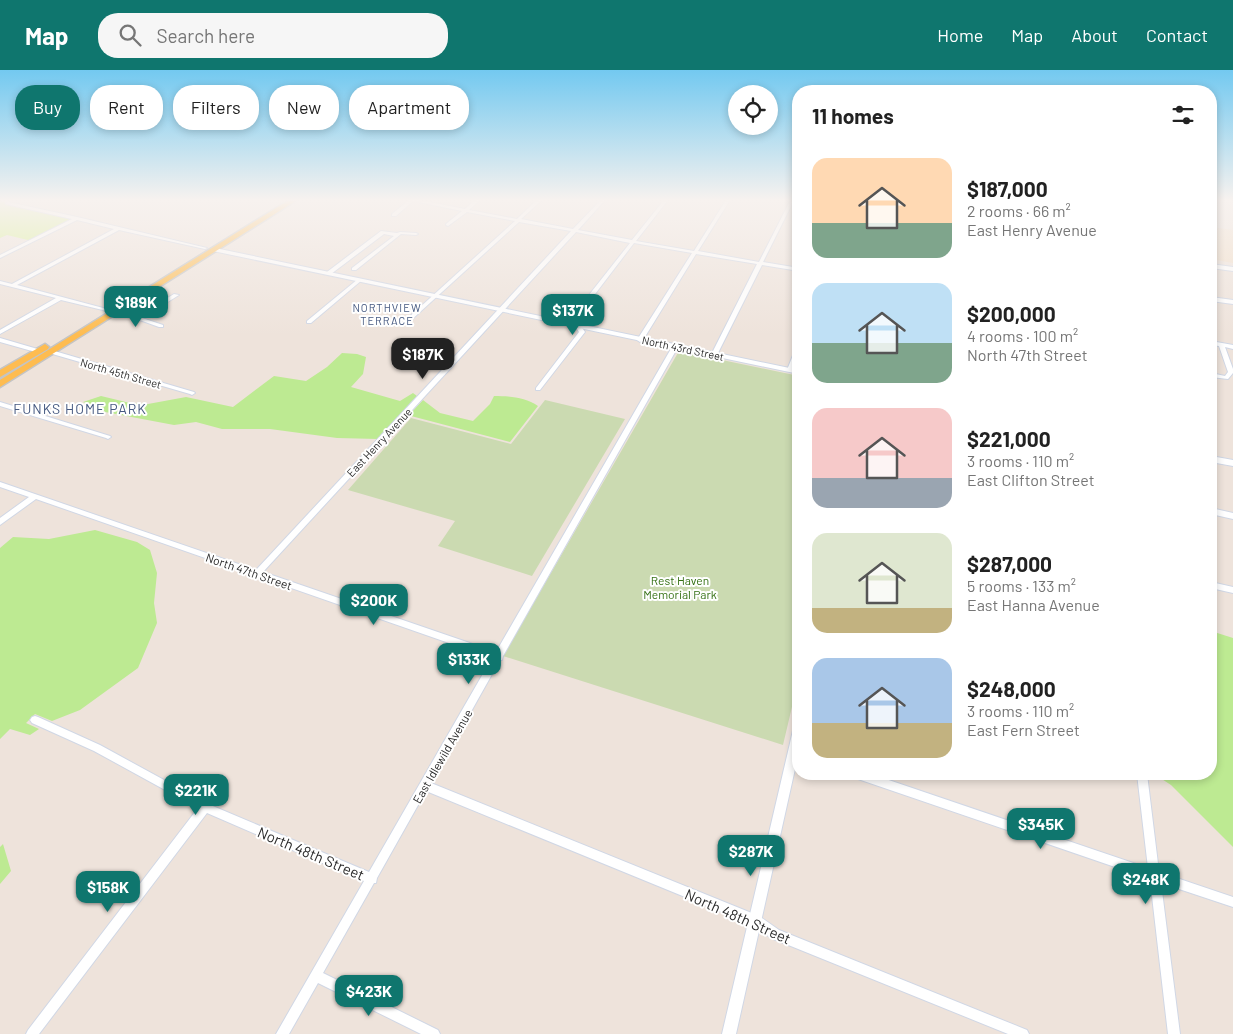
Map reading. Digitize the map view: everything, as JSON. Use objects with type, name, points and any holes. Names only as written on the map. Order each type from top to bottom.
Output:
[{"type":"main road","points":[[0,374],[211,245]]},
{"type":"main road","points":[[214,250],[213,247],[217,245]]},
{"type":"main road","points":[[0,384],[222,245]]},
{"type":"main road","points":[[202,258],[201,255],[208,251],[206,248]]},
{"type":"main road","points":[[1217,262],[1233,264]]},
{"type":"main road","points":[[1217,267],[1233,269]]},
{"type":"street","points":[[0,257],[24,245]]},
{"type":"street","points":[[12,286],[88,245]]},
{"type":"street","points":[[193,245],[206,248]]},
{"type":"street","points":[[329,273],[366,245]]},
{"type":"street","points":[[354,269],[385,245]]},
{"type":"street","points":[[409,320],[491,245]]},
{"type":"street","name":"East Henry Avenue","points":[[258,574],[562,245]]},
{"type":"street","points":[[538,390],[582,332],[573,319],[632,245]]},
{"type":"street","points":[[650,245],[792,269]]},
{"type":"street","points":[[640,340],[699,245]]},
{"type":"street","points":[[714,355],[768,245]]},
{"type":"street","name":"North 43rd Street","points":[[214,250],[790,370]]},
{"type":"street","points":[[357,252],[372,255]]},
{"type":"street","points":[[309,322],[360,280]]},
{"type":"street","points":[[0,282],[105,310]]},
{"type":"street","points":[[138,318],[176,295]]},
{"type":"street","points":[[0,332],[60,298]]},
{"type":"street","points":[[1217,300],[1233,302]]},
{"type":"street","points":[[118,311],[161,326]]},
{"type":"street","points":[[0,340],[38,351]]},
{"type":"street","points":[[1217,344],[1233,346]]},
{"type":"street","points":[[1217,376],[1226,378],[1231,372],[1221,344]]},
{"type":"street","name":"East Idlewild Avenue","points":[[282,1034],[676,347]]},
{"type":"street","name":"North 45th Street","points":[[50,352],[192,393]]},
{"type":"street","points":[[790,370],[792,365]]},
{"type":"street","points":[[0,404],[108,438]]},
{"type":"street","points":[[1217,459],[1233,463]]},
{"type":"street","name":"North 47th Street","points":[[0,484],[498,657]]},
{"type":"street","points":[[0,522],[34,496]]},
{"type":"street","points":[[1217,512],[1233,516]]},
{"type":"street","points":[[1217,586],[1233,590]]},
{"type":"street","name":"North 48th Street","points":[[35,720],[97,748],[205,807],[372,879]]},
{"type":"street","points":[[729,1034],[792,769]]},
{"type":"street","points":[[876,780],[1233,902]]},
{"type":"street","points":[[1143,780],[1174,1034]]},
{"type":"street","name":"North 48th Street","points":[[425,786],[755,920],[775,934],[1023,1034]]},
{"type":"street","points":[[32,1034],[205,807]]},
{"type":"street","points":[[316,976],[434,1034]]},
{"type":"shaded area","points":[[1217,245],[1233,245],[1233,263],[1217,260]]},
{"type":"green space","name":"Rest Haven Memorial Park","points":[[679,351],[792,375],[792,707],[783,745],[503,656]]},
{"type":"green space","points":[[342,353],[366,357],[363,374],[351,387],[400,401],[413,393],[417,396],[378,439],[337,438],[270,429],[222,429],[196,422],[174,425],[105,412],[83,402],[101,396],[130,403],[148,404],[186,397],[233,407],[274,376],[306,381],[327,367]]},
{"type":"green space","points":[[494,396],[522,399],[538,406],[510,442],[411,416],[385,441],[423,400],[440,413],[473,421],[490,404]]},
{"type":"green space","points":[[545,400],[625,419],[532,576],[438,546],[455,521],[348,490],[411,418],[511,444]]},
{"type":"green space","points":[[95,530],[137,542],[150,550],[157,573],[154,603],[157,623],[138,668],[80,710],[52,721],[35,714],[26,723],[39,729],[30,735],[10,729],[0,739],[0,548],[13,537],[49,539]]},
{"type":"green space","points":[[1217,633],[1233,638],[1233,847],[1171,785],[1163,780],[1217,780]]},
{"type":"green space","points":[[3,844],[11,871],[0,884],[0,847]]},
{"type":"district","name":"NORTHVIEW TERRACE","points":[[387,313]]},
{"type":"district","name":"FUNKS HOME PARK","points":[[80,408]]}]
